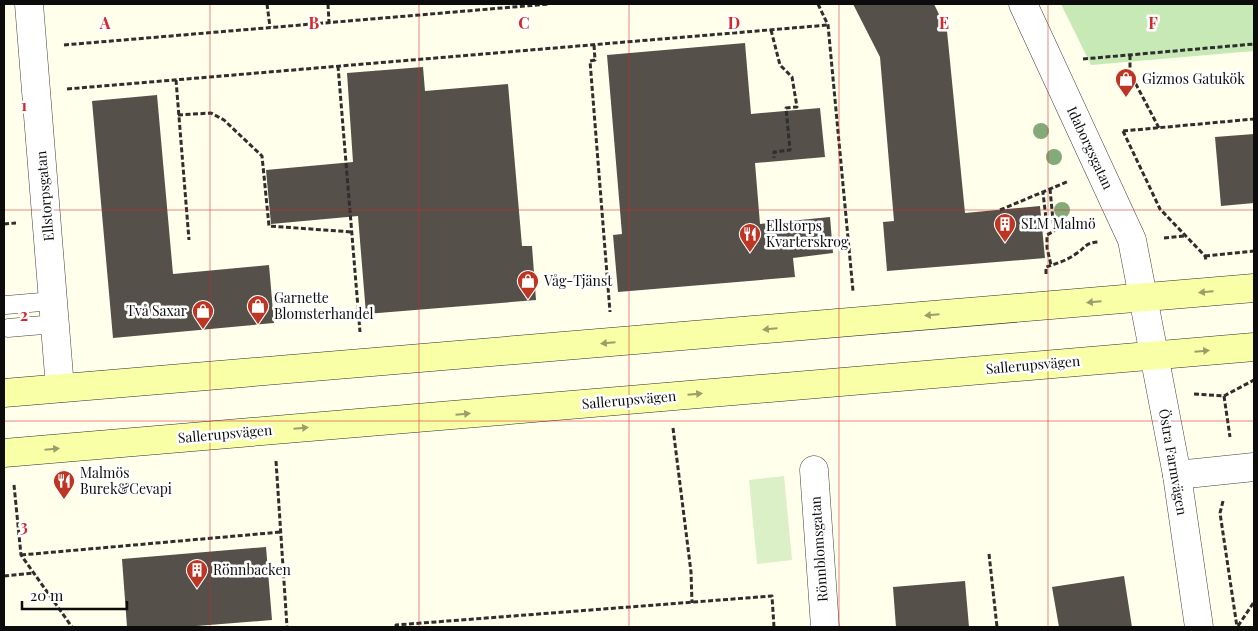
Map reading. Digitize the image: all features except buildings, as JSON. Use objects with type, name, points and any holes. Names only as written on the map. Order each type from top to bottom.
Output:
[{"type":"main road","points":[[4,393],[1254,288]]},
{"type":"main road","name":"Sallerupsvägen","points":[[4,453],[1254,346]]},
{"type":"street","name":"Ellstorpsgatan","points":[[29,4],[60,388]]},
{"type":"street","name":"Idaborgsgatan","points":[[1022,4],[1132,240],[1143,298]]},
{"type":"street","name":"Östra Farmvägen","points":[[1143,298],[1177,475],[1199,627]]},
{"type":"street","points":[[1177,475],[1254,467]]},
{"type":"street","name":"Rönnblomsgatan","points":[[814,470],[825,627]]},
{"type":"lane","points":[[6,305],[54,312]]},
{"type":"lane","points":[[8,328],[54,312]]},
{"type":"path","points":[[267,4],[270,27]]},
{"type":"path","points":[[328,4],[329,22]]},
{"type":"path","points":[[32,47],[549,4]]},
{"type":"path","points":[[818,4],[828,26],[856,321]]},
{"type":"path","points":[[36,92],[828,26]]},
{"type":"path","points":[[771,30],[780,65],[792,77],[797,107],[786,108],[790,150],[774,152],[774,158]]},
{"type":"path","points":[[1050,61],[1254,44]]},
{"type":"path","points":[[594,45],[595,60],[590,61],[613,342]]},
{"type":"path","points":[[1130,55],[1130,72],[1158,128]]},
{"type":"path","points":[[338,66],[362,363]]},
{"type":"path","points":[[176,80],[189,240]]},
{"type":"path","points":[[178,114],[211,113],[224,120],[262,156],[269,226],[352,232]]},
{"type":"path","points":[[1254,119],[1123,131],[1160,209],[1205,256],[1254,251]]},
{"type":"path","points":[[1000,210],[1100,169]]},
{"type":"path","points":[[1050,189],[1054,231],[1047,235],[1047,248],[1051,265]]},
{"type":"path","points":[[1042,228],[1046,228],[1043,192]]},
{"type":"path","points":[[1224,396],[1254,380]]},
{"type":"path","points":[[673,425],[691,572],[692,603]]},
{"type":"path","points":[[276,461],[287,627]]},
{"type":"path","points":[[14,484],[20,555],[72,627]]},
{"type":"path","points":[[1220,513],[1237,627]]},
{"type":"path","points":[[20,555],[281,532]]},
{"type":"path","points":[[989,554],[997,627]]},
{"type":"path","points":[[4,576],[34,573]]},
{"type":"path","points":[[396,627],[396,625],[772,596],[774,627]]},
{"type":"path","points":[[1237,627],[1254,602]]},
{"type":"green space","points":[[1061,4],[1254,4],[1254,51],[1091,65]]},
{"type":"green space","points":[[784,476],[792,560],[757,564],[749,480]]},
{"type":"place","name":"Gizmos Gatukök","points":[[1126,98]]},
{"type":"place","name":"SLM Malmö","points":[[1005,243]]},
{"type":"place","name":"Ellstorps Kvarterskrog","points":[[750,253]]},
{"type":"place","name":"Våg-Tjänst","points":[[528,300]]},
{"type":"place","name":"Garnette Blomsterhandel","points":[[258,325]]},
{"type":"place","name":"Två Saxar","points":[[203,330]]},
{"type":"place","name":"Malmös Burek&Cevapi","points":[[64,500]]},
{"type":"place","name":"Rönnbacken","points":[[197,589]]}]
